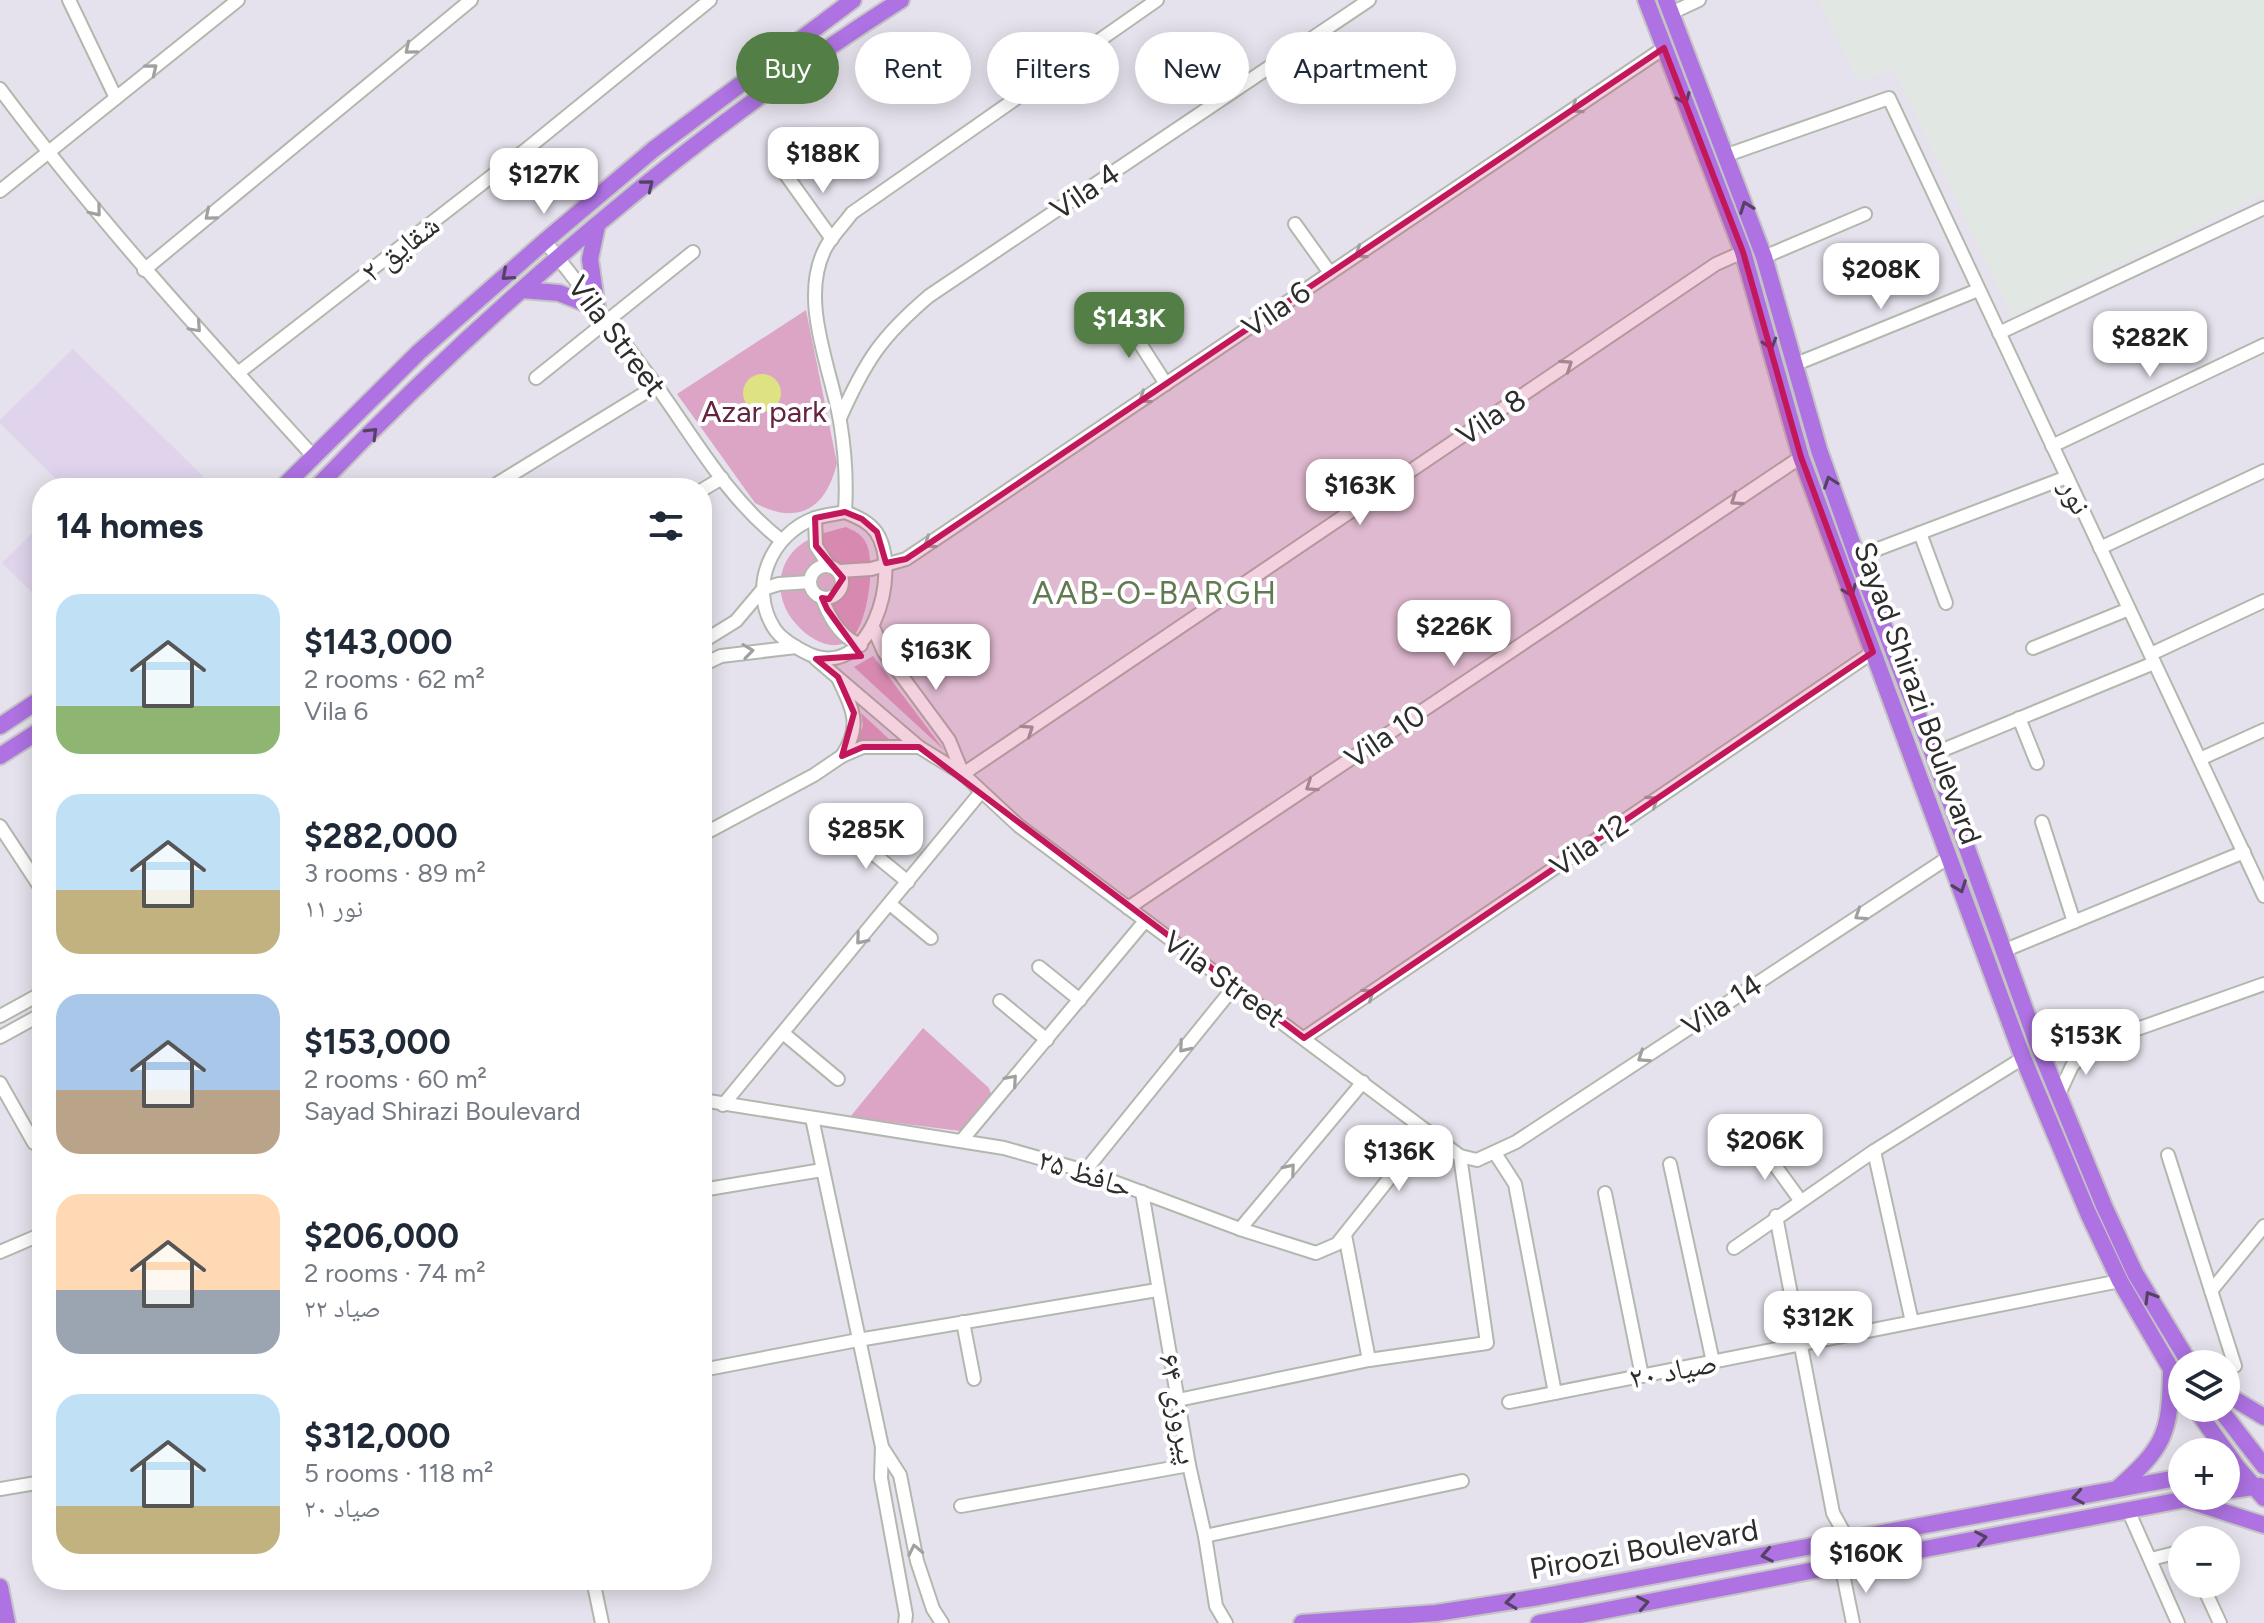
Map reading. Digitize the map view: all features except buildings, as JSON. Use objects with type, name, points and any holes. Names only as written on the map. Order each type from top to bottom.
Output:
[{"type":"main road","points":[[326,478],[437,369],[597,226],[778,84],[901,0]]},
{"type":"main road","name":"Sayad Shirazi Boulevard","points":[[1646,0],[1743,252],[1801,457],[2023,1058],[2120,1281],[2168,1365]]},
{"type":"main road","points":[[292,478],[419,352],[545,241],[654,149],[851,1]]},
{"type":"main road","name":"Sayad Shirazi Boulevard","points":[[1668,6],[1764,257],[1819,450],[1857,557],[1933,754],[2036,1040],[2135,1273],[2182,1350]]},
{"type":"main road","points":[[522,290],[559,293],[597,308],[590,259],[597,226]]},
{"type":"main road","points":[[1865,630],[1882,622]]},
{"type":"main road","points":[[0,726],[32,705]]},
{"type":"main road","points":[[0,756],[32,735]]},
{"type":"main road","points":[[2240,1402],[2264,1417]]},
{"type":"main road","points":[[2115,1491],[2146,1464],[2165,1436],[2168,1419]]},
{"type":"main road","points":[[2230,1422],[2263,1464]]},
{"type":"main road","points":[[2240,1467],[2263,1464]]},
{"type":"main road","points":[[2240,1474],[2261,1490]]},
{"type":"main road","name":"Piroozi Boulevard","points":[[1302,1623],[1436,1613],[1539,1597],[2168,1480]]},
{"type":"main road","points":[[2240,1491],[2261,1490]]},
{"type":"main road","name":"Piroozi Boulevard","points":[[1540,1623],[2168,1503]]},
{"type":"main road","points":[[2225,1510],[2264,1525]]},
{"type":"main road","points":[[0,1587],[7,1623]]},
{"type":"street","points":[[69,0],[116,98]]},
{"type":"street","points":[[0,191],[238,0]]},
{"type":"street","points":[[144,270],[471,0]]},
{"type":"street","name":"شقایق ۲","points":[[238,373],[528,148],[710,0]]},
{"type":"street","points":[[845,512],[847,473],[840,418],[815,312],[817,281],[825,248],[852,213],[1157,0]]},
{"type":"street","name":"Vila 4","points":[[840,418],[862,369],[879,345],[929,296],[1369,0]]},
{"type":"street","points":[[1668,6],[1699,0]]},
{"type":"street","name":"Vila 6","points":[[886,563],[906,559],[1664,48]]},
{"type":"street","points":[[0,89],[47,152],[144,270],[313,456]]},
{"type":"street","name":"نور","points":[[1727,155],[1889,98],[2264,896]]},
{"type":"street","points":[[784,172],[832,239]]},
{"type":"street","points":[[1999,333],[2264,208]]},
{"type":"street","points":[[1764,257],[1865,214]]},
{"type":"street","points":[[1295,224],[1330,273]]},
{"type":"street","name":"Vila Street","points":[[545,241],[755,520],[781,540]]},
{"type":"street","points":[[536,378],[693,252]]},
{"type":"street","name":"Vila 8","points":[[963,774],[1716,264],[1743,252]]},
{"type":"street","points":[[1796,364],[1978,290]]},
{"type":"street","points":[[1123,317],[1166,384]]},
{"type":"street","points":[[2052,446],[2264,345]]},
{"type":"street","points":[[506,478],[656,386]]},
{"type":"street","name":"Vila 10","points":[[1128,908],[1801,457]]},
{"type":"street","points":[[2100,548],[2264,471]]},
{"type":"street","points":[[1857,557],[2067,477]]},
{"type":"street","points":[[712,484],[722,478]]},
{"type":"street","points":[[712,636],[736,621],[763,589],[768,561],[781,540],[815,518],[845,512],[862,519],[877,532],[886,563],[873,627],[861,645],[841,657],[816,659]]},
{"type":"street","points":[[815,518],[816,546],[843,581],[840,591],[832,597],[822,598]]},
{"type":"street","points":[[1920,533],[1946,603]]},
{"type":"street","points":[[861,645],[849,641],[822,598],[813,592],[810,582],[818,568],[871,569],[886,563]]},
{"type":"street","points":[[763,589],[779,584],[810,582]]},
{"type":"street","name":"Vila Street","points":[[763,589],[767,616],[778,633],[816,659],[919,747],[963,774],[1019,826],[1460,1156]]},
{"type":"street","points":[[1933,754],[2152,659],[2264,601]]},
{"type":"street","points":[[2033,648],[2129,609]]},
{"type":"street","name":"Vila Street","points":[[873,627],[884,652],[949,740],[963,774]]},
{"type":"street","points":[[712,660],[721,656],[796,647]]},
{"type":"street","name":"Vila 12","points":[[1304,1038],[1873,652]]},
{"type":"street","points":[[838,677],[854,713],[854,730],[842,756]]},
{"type":"street","points":[[2019,718],[2037,763]]},
{"type":"street","points":[[2200,759],[2264,730]]},
{"type":"street","points":[[712,830],[863,747],[919,747]]},
{"type":"street","points":[[723,1105],[981,792]]},
{"type":"street","points":[[2042,822],[2074,922]]},
{"type":"street","points":[[0,826],[32,875]]},
{"type":"street","points":[[847,832],[908,882]]},
{"type":"street","points":[[2003,951],[2244,852]]},
{"type":"street","name":"Vila 14","points":[[1495,1153],[1949,857]]},
{"type":"street","points":[[2250,865],[2264,859]]},
{"type":"street","points":[[890,904],[931,938]]},
{"type":"street","points":[[962,1140],[1145,921]]},
{"type":"street","points":[[1039,967],[1080,1000]]},
{"type":"street","points":[[2036,1040],[2092,1045],[2264,984]]},
{"type":"street","points":[[1085,1171],[1234,987]]},
{"type":"street","points":[[0,1016],[32,998]]},
{"type":"street","points":[[1000,1001],[1047,1040]]},
{"type":"street","points":[[0,1037],[32,1019]]},
{"type":"street","points":[[783,1033],[838,1079]]},
{"type":"street","points":[[2059,1094],[2072,1066],[2092,1045]]},
{"type":"street","points":[[1734,1248],[1874,1151],[2023,1058]]},
{"type":"street","points":[[1240,1229],[1363,1082]]},
{"type":"street","points":[[0,1083],[32,1139]]},
{"type":"street","name":"حافظ ۲۵","points":[[712,1101],[1004,1148],[1085,1171],[1240,1229],[1316,1253],[1337,1244],[1345,1235]]},
{"type":"street","points":[[812,1118],[882,1447],[881,1478],[905,1623]]},
{"type":"street","points":[[1369,1360],[1345,1235],[1427,1131]]},
{"type":"street","points":[[1758,1142],[1800,1200]]},
{"type":"street","points":[[1874,1151],[1912,1322]]},
{"type":"street","points":[[1178,1400],[1369,1360],[1487,1343],[1460,1156],[1477,1160],[1495,1153],[1515,1184],[1555,1393]]},
{"type":"street","points":[[2168,1155],[2230,1350]]},
{"type":"street","points":[[1670,1164],[1713,1362]]},
{"type":"street","points":[[712,1188],[822,1170]]},
{"type":"street","name":"پیروزی ۶۴","points":[[1142,1192],[1157,1290],[1216,1606],[1226,1623]]},
{"type":"street","points":[[1605,1193],[1642,1376]]},
{"type":"street","points":[[1776,1216],[1833,1513],[1848,1540]]},
{"type":"street","points":[[2211,1291],[2264,1226]]},
{"type":"street","points":[[0,1252],[32,1238]]},
{"type":"street","name":"صیاد ۲۰","points":[[1509,1402],[2120,1281]]},
{"type":"street","points":[[712,1368],[858,1340],[1157,1290]]},
{"type":"street","points":[[963,1322],[974,1379]]},
{"type":"street","points":[[882,1447],[900,1475],[917,1561],[933,1609],[942,1623]]},
{"type":"street","points":[[961,1506],[1189,1465]]},
{"type":"street","points":[[1205,1536],[1462,1481]]},
{"type":"street","points":[[0,1489],[32,1484]]},
{"type":"street","points":[[2128,1510],[2178,1623]]},
{"type":"street","points":[[2151,1559],[2168,1555]]},
{"type":"street","points":[[1847,1564],[1843,1574],[1853,1623]]},
{"type":"street","points":[[595,1590],[602,1623]]},
{"type":"street","points":[[2208,1598],[2220,1623]]},
{"type":"highlighted area","points":[[1664,48],[1743,252],[1801,457],[1873,652],[1304,1038],[919,747],[863,747],[842,756],[854,713],[838,677],[816,659],[861,656],[822,598],[829,599],[843,578],[816,546],[815,518],[845,512],[862,519],[877,532],[886,563],[906,559]]},
{"type":"shaded area","points":[[1819,0],[2264,0],[2264,193],[2012,316],[1894,69],[1858,81]]},
{"type":"shaded area","points":[[73,349],[205,478],[55,478],[0,420]]},
{"type":"shaded area","points":[[762,374],[776,379],[781,393],[776,407],[762,412],[748,407],[743,393],[748,379]]},
{"type":"shaded area","points":[[32,533],[32,592],[2,563]]},
{"type":"green space","name":"Azar park","points":[[806,310],[837,463],[826,492],[818,502],[797,513],[784,513],[755,503],[677,394]]},
{"type":"green space","points":[[846,527],[861,536],[869,550],[869,592],[856,633],[843,644],[829,645],[808,635],[788,613],[780,588],[781,575],[785,563],[803,543]]},
{"type":"green space","points":[[873,656],[944,750],[854,667]]},
{"type":"green space","points":[[861,713],[890,740],[858,740],[863,725]]},
{"type":"green space","points":[[923,1028],[989,1088],[992,1097],[960,1131],[850,1117]]},
{"type":"district","name":"AAB-O-BARGH","points":[[1155,593]]}]
